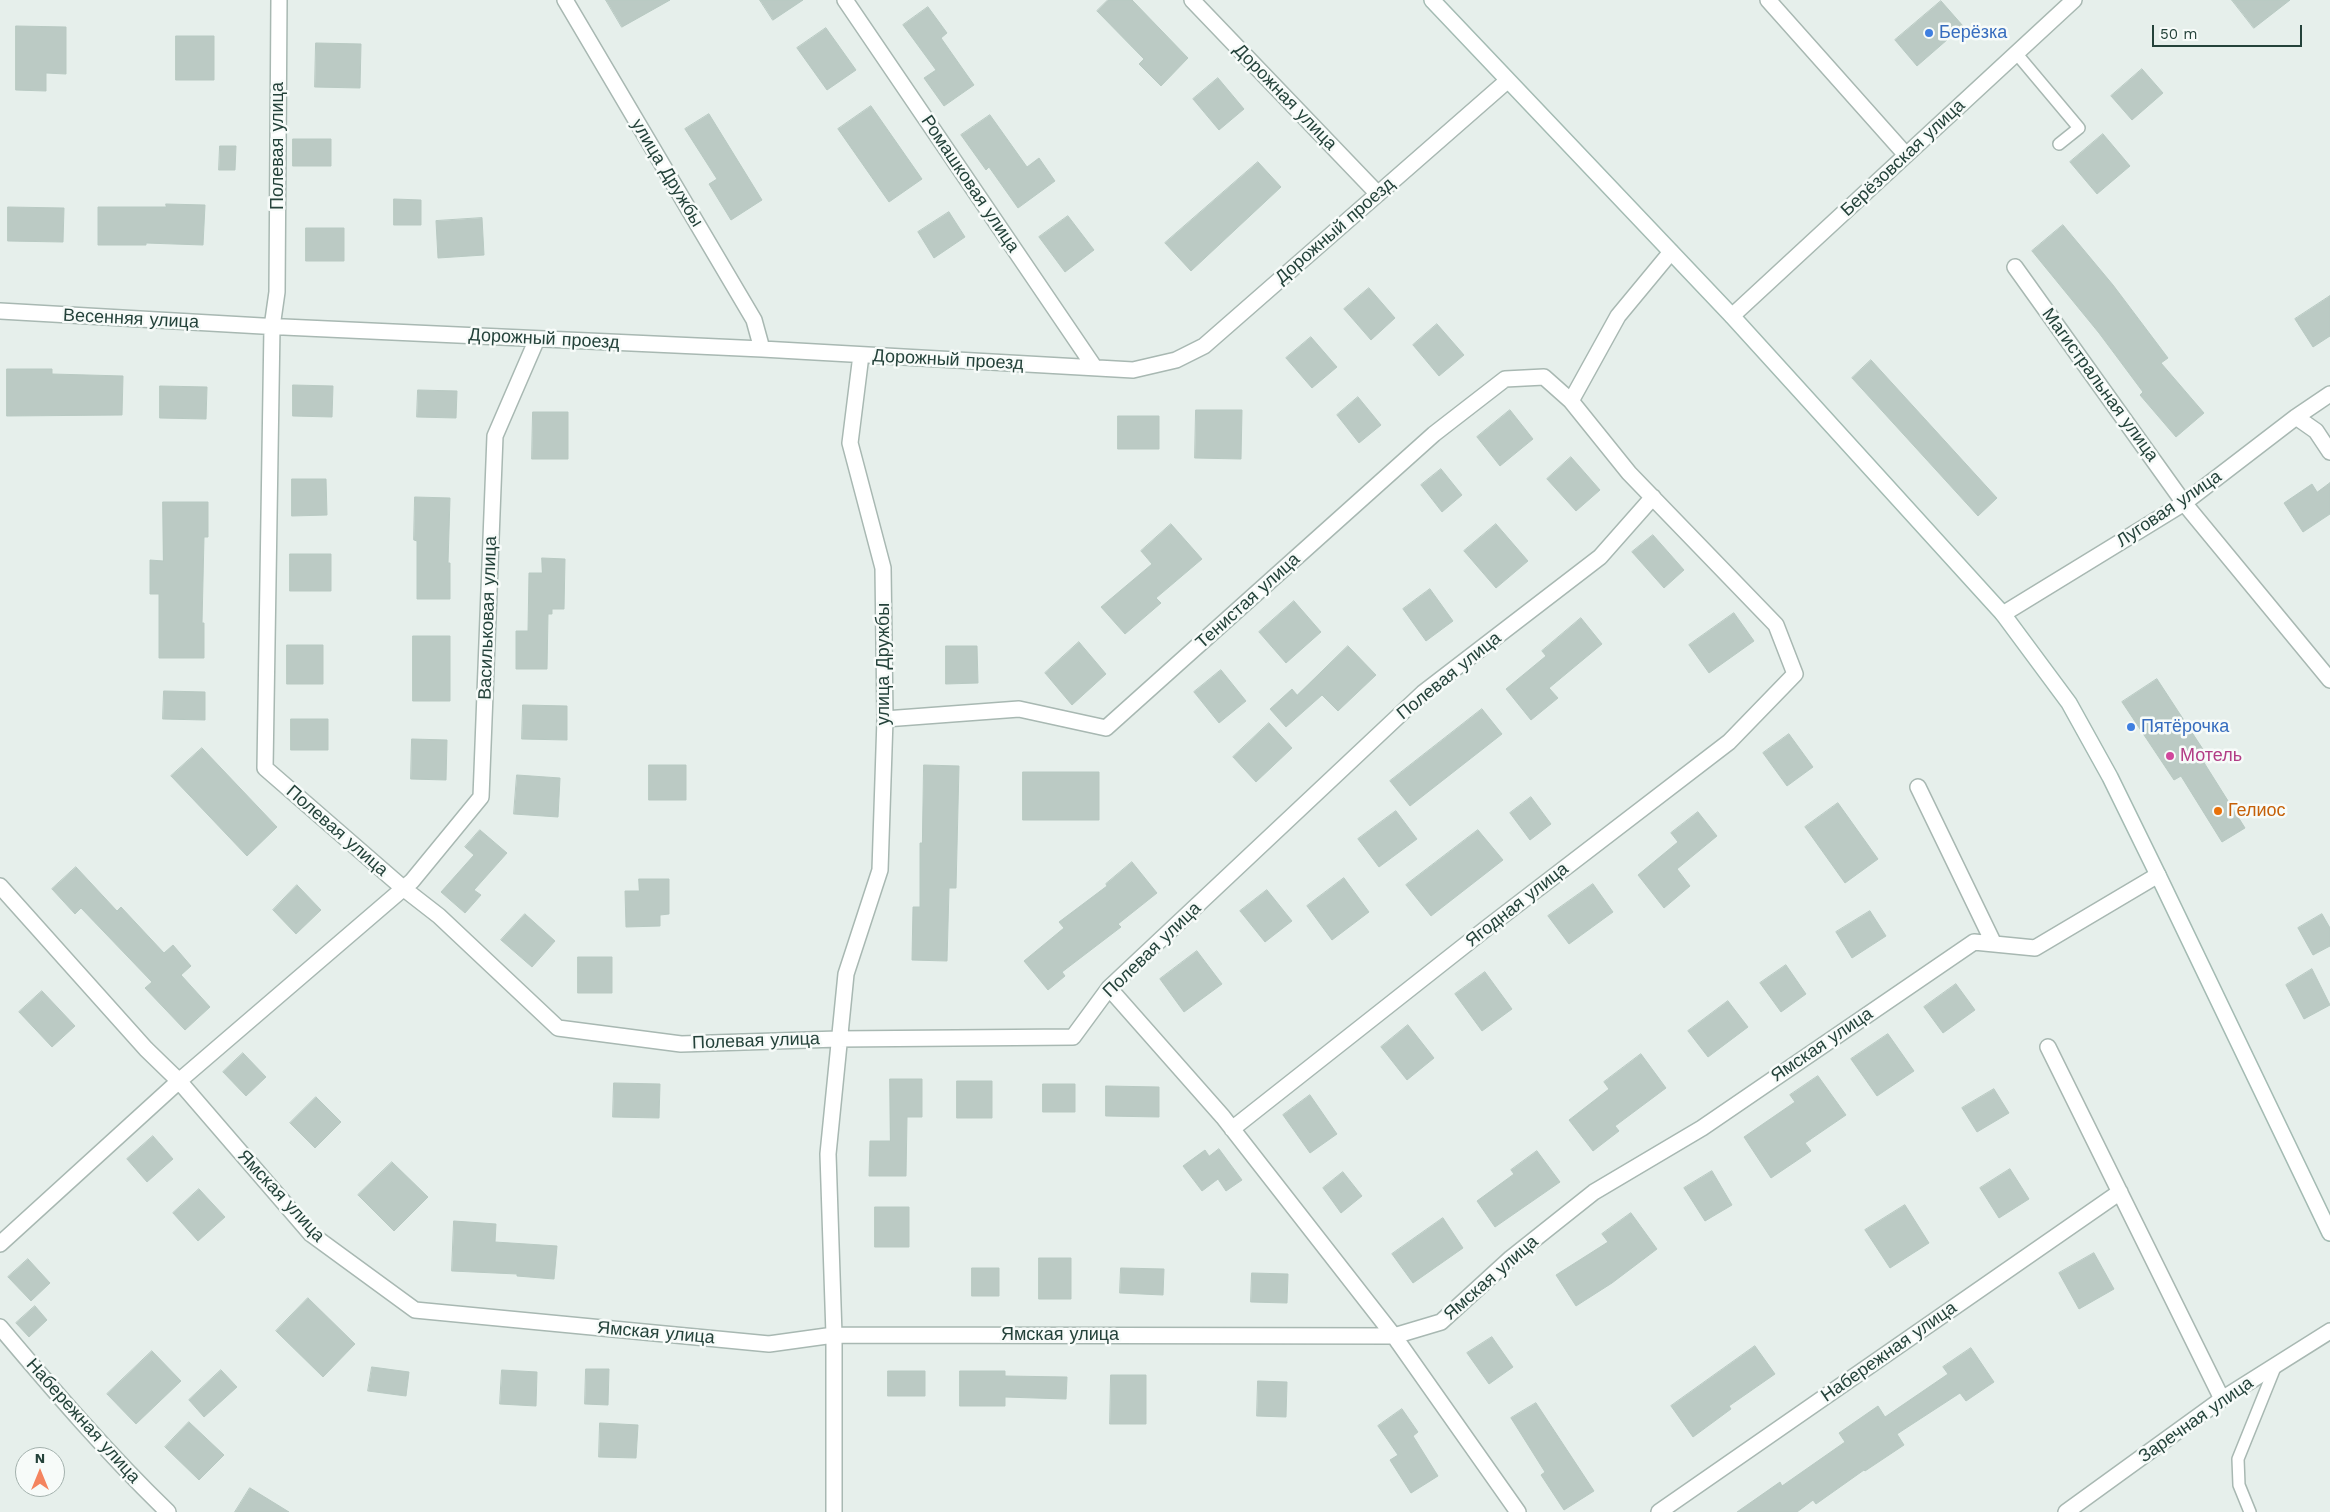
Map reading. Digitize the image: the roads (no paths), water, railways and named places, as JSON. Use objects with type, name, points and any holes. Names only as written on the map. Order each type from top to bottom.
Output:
[{"type":"street","name":"Полевая улица","points":[[279,0],[277,292],[274,327],[268,592],[268,771],[408,884],[439,916],[558,1028],[681,1044],[838,1039],[1074,1037],[1109,988],[1422,693],[1600,558],[1653,497]]},
{"type":"street","name":"улица Дружбы","points":[[565,0],[754,320],[762,349]]},
{"type":"street","name":"Ромашковая улица","points":[[845,0],[1095,368]]},
{"type":"street","name":"Дорожная улица","points":[[1192,0],[1378,194]]},
{"type":"street","points":[[1432,0],[1732,316],[2003,614],[2069,703],[2110,777],[2330,1234]]},
{"type":"street","points":[[1768,0],[1906,155]]},
{"type":"street","name":"Берёзовская улица","points":[[1732,316],[2074,0]]},
{"type":"street","name":"Дорожный проезд","points":[[274,327],[762,349],[1134,370],[1176,360],[1204,346],[1507,81]]},
{"type":"street","points":[[1653,497],[1629,472],[1570,401],[1618,316],[1671,252]]},
{"type":"street","name":"Магистральная улица","points":[[2015,267],[2184,503],[2330,680]]},
{"type":"street","name":"Весенняя улица","points":[[0,311],[274,327]]},
{"type":"street","name":"Васильковая улица","points":[[0,1244],[179,1081],[408,884],[481,797],[495,436],[537,339]]},
{"type":"street","name":"улица Дружбы","points":[[834,1512],[834,1335],[828,1154],[846,974],[880,870],[885,719],[884,568],[850,443],[860,355]]},
{"type":"street","name":"Тенистая улица","points":[[885,719],[1019,709],[1106,728],[1434,434],[1505,379],[1544,377],[1570,401]]},
{"type":"street","name":"Луговая улица","points":[[2003,614],[2184,503],[2296,417],[2330,394]]},
{"type":"street","points":[[2296,417],[2316,431],[2330,452]]},
{"type":"street","name":"Ягодная улица","points":[[1232,1128],[1488,927],[1729,742],[1795,674],[1776,625],[1653,497]]},
{"type":"street","points":[[1918,787],[1994,944]]},
{"type":"street","name":"Ямская улица","points":[[0,886],[146,1049],[179,1081],[311,1234],[415,1310],[769,1344],[834,1335],[1394,1336],[1442,1322],[1511,1258],[1594,1192],[1702,1128],[1974,942],[2035,948],[2158,875]]},
{"type":"street","points":[[1109,988],[1232,1128],[1394,1336],[1518,1512]]},
{"type":"street","points":[[2048,1047],[2222,1399]]},
{"type":"street","name":"Набережная улица","points":[[1659,1512],[2120,1192]]},
{"type":"street","name":"Набережная улица","points":[[0,1327],[70,1410],[136,1481],[168,1512]]},
{"type":"street","name":"Заречная улица","points":[[2066,1512],[2222,1399],[2330,1331]]},
{"type":"lane","points":[[2016,53],[2079,128],[2059,144]]},
{"type":"lane","points":[[2250,1512],[2239,1485],[2238,1459],[2276,1365]]},
{"type":"place","name":"Берёзка","points":[[1929,33]]},
{"type":"place","name":"Пятёрочка","points":[[2131,727]]},
{"type":"place","name":"Мотель","points":[[2170,756]]},
{"type":"place","name":"Гелиос","points":[[2218,811]]}]
